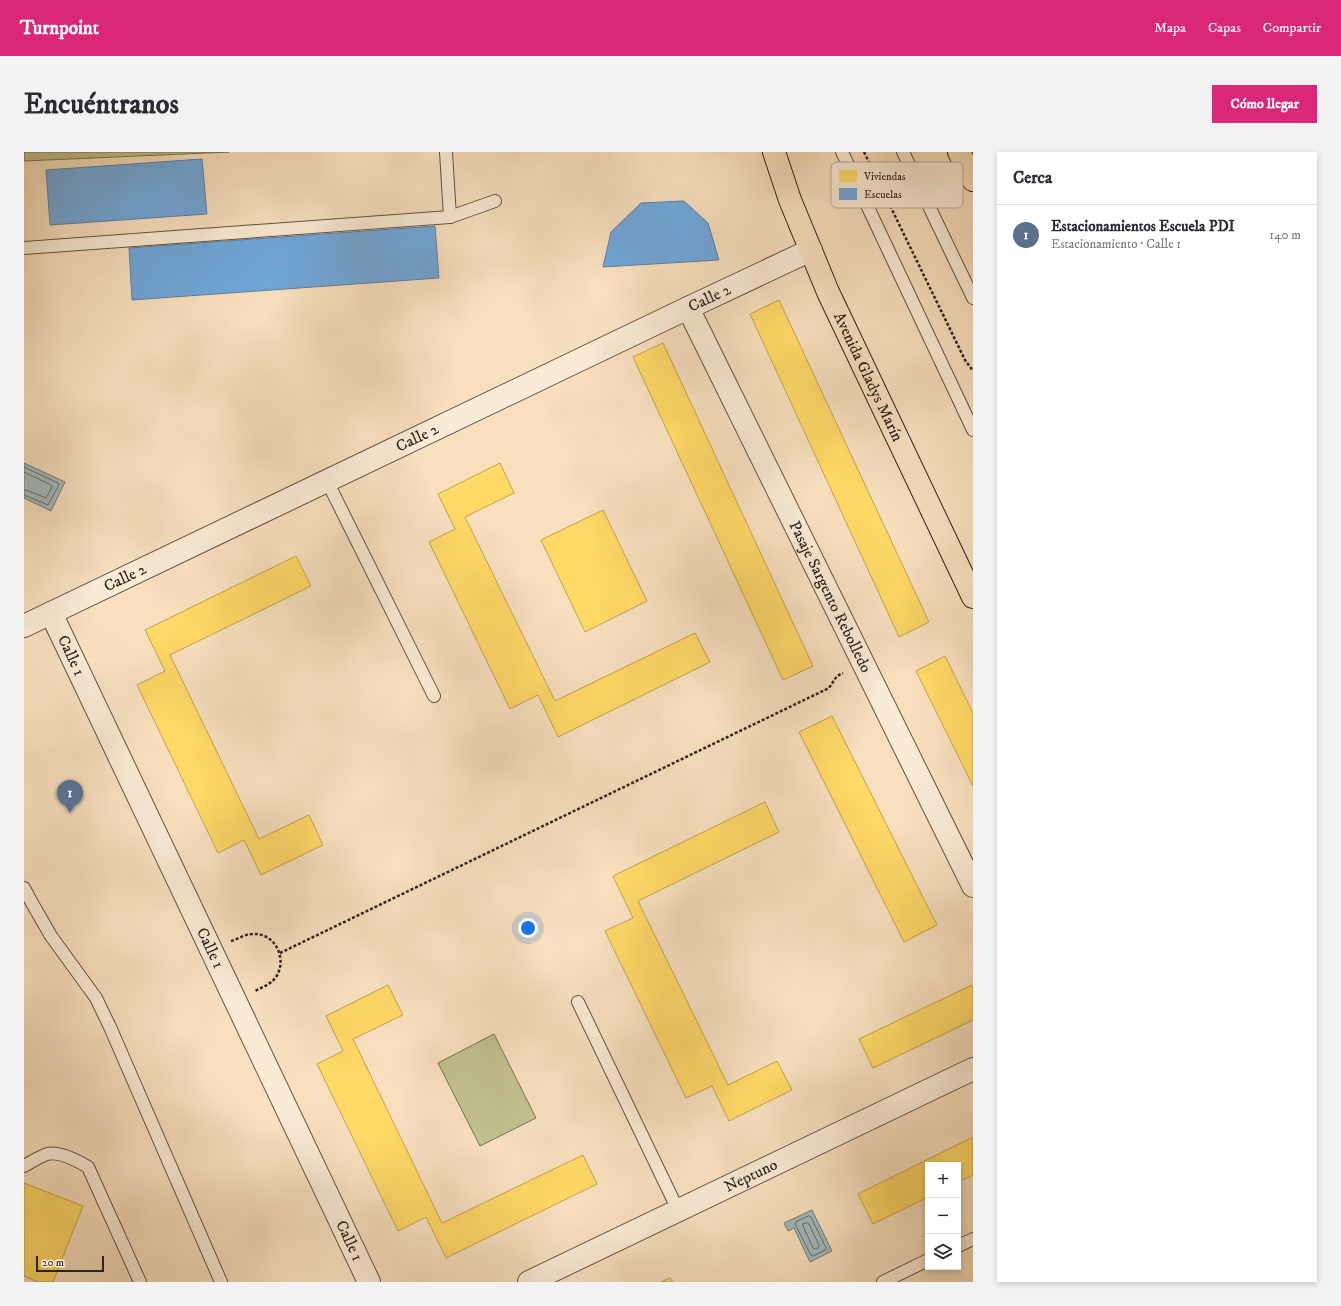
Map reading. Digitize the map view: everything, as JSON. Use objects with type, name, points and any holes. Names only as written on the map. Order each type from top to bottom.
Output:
[{"type":"main road","name":"Avenida Gladys Marín","points":[[774,152],[790,200],[810,250],[973,597]]},
{"type":"main road","points":[[959,152],[973,179]]},
{"type":"street","name":"Calle 2","points":[[24,626],[810,250]]},
{"type":"street","name":"Pasaje Sargento Rebolledo","points":[[688,308],[973,886]]},
{"type":"street","name":"Calle 1","points":[[51,613],[369,1282]]},
{"type":"street","name":"Neptuno","points":[[529,1282],[973,1069]]},
{"type":"lane","points":[[446,152],[450,217]]},
{"type":"lane","points":[[842,152],[847,162]]},
{"type":"lane","points":[[903,152],[908,162]]},
{"type":"lane","points":[[24,248],[450,217],[495,201]]},
{"type":"lane","points":[[868,208],[973,430]]},
{"type":"lane","points":[[930,208],[973,298]]},
{"type":"lane","points":[[327,481],[434,696]]},
{"type":"lane","points":[[24,888],[51,936],[96,998],[221,1282]]},
{"type":"lane","points":[[578,1002],[678,1210]]},
{"type":"lane","points":[[24,1166],[48,1154],[58,1154],[77,1160],[88,1167],[140,1282]]},
{"type":"lane","points":[[961,1245],[973,1239]]},
{"type":"lane","points":[[883,1282],[925,1261]]},
{"type":"path","points":[[864,152],[869,162]]},
{"type":"path","points":[[891,208],[965,360],[973,371]]},
{"type":"path","points":[[280,953],[830,688],[837,676],[864,664]]},
{"type":"path","points":[[211,950],[251,934],[269,938],[276,945],[280,953],[280,971],[275,979],[268,985],[235,1000]]},
{"type":"green space","points":[[24,152],[229,152],[24,161]]},
{"type":"green space","points":[[494,1034],[536,1118],[480,1146],[438,1063]]},
{"type":"water","points":[[24,463],[65,482],[51,511],[24,498]]},
{"type":"water","points":[[812,1210],[832,1251],[810,1262],[794,1228],[788,1231],[784,1223]]},
{"type":"building: Viviendas","points":[[779,300],[929,622],[899,637],[750,314]]},
{"type":"building: Viviendas","points":[[663,343],[813,666],[783,680],[633,357]]},
{"type":"building: Viviendas","points":[[500,463],[514,493],[465,517],[555,701],[695,633],[710,662],[558,737],[538,695],[510,709],[429,542],[455,529],[438,494]]},
{"type":"building: Viviendas","points":[[603,510],[647,601],[585,632],[541,540]]},
{"type":"building: Viviendas","points":[[296,556],[311,586],[170,655],[259,839],[309,815],[323,845],[261,875],[244,840],[218,853],[137,685],[165,671],[145,630]]},
{"type":"building: Viviendas","points":[[945,656],[973,713],[973,786],[916,671]]},
{"type":"building: Viviendas","points":[[832,716],[937,925],[904,942],[799,732]]},
{"type":"building: Viviendas","points":[[765,802],[779,832],[638,901],[728,1085],[777,1061],[792,1090],[729,1121],[712,1086],[686,1098],[605,931],[633,918],[613,876]]},
{"type":"building: Viviendas","points":[[388,985],[403,1015],[353,1039],[442,1223],[583,1155],[597,1184],[446,1258],[426,1217],[398,1231],[317,1064],[343,1051],[326,1016]]},
{"type":"building: Viviendas","points":[[972,985],[973,1020],[873,1068],[859,1039]]},
{"type":"building: Viviendas","points":[[973,1137],[973,1175],[961,1181],[961,1162],[925,1162],[925,1198],[873,1224],[858,1194]]},
{"type":"building: Viviendas","points":[[24,1183],[83,1206],[53,1282],[38,1282],[24,1276]]},
{"type":"building: Viviendas","points":[[670,1278],[673,1282],[661,1282]]},
{"type":"building: Escuelas","points":[[202,159],[207,214],[50,225],[46,170]]},
{"type":"building: Escuelas","points":[[684,201],[708,223],[719,260],[603,267],[611,232],[641,203]]},
{"type":"building: Escuelas","points":[[435,226],[439,278],[132,300],[129,248]]},
{"type":"place","name":"Estacionamientos Escuela PDI","points":[[70,813]]}]
